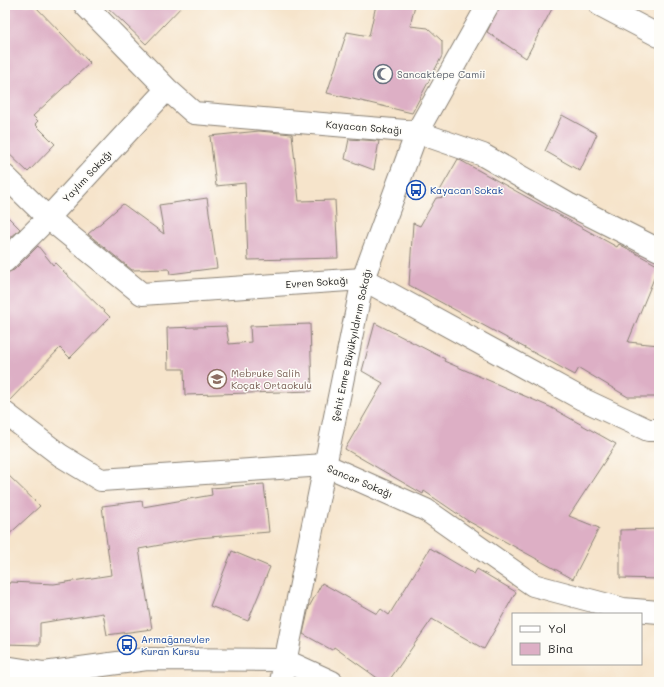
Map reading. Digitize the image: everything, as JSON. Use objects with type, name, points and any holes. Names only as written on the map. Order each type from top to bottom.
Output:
[{"type":"street","name":"Kayacan Sokağı","points":[[85,5],[167,89],[194,113],[417,132],[483,155],[568,204],[659,250]]},
{"type":"street","name":"Şehit Emre Büyükyıldırım Sokağı","points":[[281,682],[284,660],[363,279],[417,132],[488,5]]},
{"type":"street","points":[[600,5],[659,36]]},
{"type":"street","name":"Yaylım Sokağı","points":[[5,262],[48,218],[167,89]]},
{"type":"street","name":"Evren Sokağı","points":[[5,176],[48,218],[142,294],[363,279],[582,399],[648,430],[659,430]]},
{"type":"street","name":"Sancar Sokağı","points":[[5,413],[60,455],[101,480],[325,465],[426,510],[533,585],[623,609],[659,612]]},
{"type":"street","points":[[5,667],[44,673],[148,659],[284,660],[332,682]]},
{"type":"building","points":[[5,5],[34,5],[90,63],[33,116],[38,121],[35,124],[55,144],[28,172],[5,150]]},
{"type":"building","points":[[105,5],[183,5],[146,44]]},
{"type":"building","name":"Sancaktepe Camii","points":[[376,5],[415,5],[410,26],[428,28],[442,41],[442,56],[412,113],[327,93],[347,32],[369,36]]},
{"type":"building","points":[[500,5],[554,5],[526,58],[487,32]]},
{"type":"building","points":[[562,115],[597,134],[580,171],[545,151]]},
{"type":"building","points":[[259,131],[292,134],[299,201],[335,200],[338,258],[248,260],[245,183],[216,186],[210,136]]},
{"type":"building","points":[[349,139],[379,141],[374,170],[345,159]]},
{"type":"building","points":[[458,159],[617,247],[619,244],[659,266],[628,342],[659,345],[659,397],[628,397],[579,368],[575,375],[409,285],[413,223],[420,226],[436,198],[446,197],[438,194]]},
{"type":"building","points":[[207,198],[217,268],[170,274],[169,269],[132,270],[88,234],[123,204],[164,234],[159,205]]},
{"type":"building","points":[[5,214],[20,229],[5,243]]},
{"type":"building","points":[[38,246],[53,265],[55,263],[110,317],[70,358],[60,348],[9,401],[5,401],[5,273],[14,270]]},
{"type":"building","points":[[375,323],[445,359],[444,361],[550,407],[616,444],[569,516],[599,528],[573,579],[468,521],[424,491],[423,494],[345,449],[383,383],[362,371]]},
{"type":"building","points":[[310,324],[312,391],[185,395],[184,369],[168,369],[167,328],[226,326],[229,344],[251,342],[250,326]]},
{"type":"building","points":[[5,472],[40,506],[5,538]]},
{"type":"building","points":[[264,484],[269,532],[198,538],[139,549],[152,629],[107,635],[103,613],[40,623],[40,645],[5,644],[5,593],[10,582],[54,584],[111,575],[102,506],[142,501],[143,507],[212,495],[211,488]]},
{"type":"building","points":[[659,529],[659,579],[620,578],[620,530]]},
{"type":"building","points":[[430,548],[474,574],[477,569],[516,592],[484,649],[432,619],[388,682],[383,682],[334,647],[332,650],[303,634],[309,607],[322,583],[377,614],[381,609],[389,615]]},
{"type":"building","points":[[232,551],[270,567],[248,621],[210,606]]},
{"type":"place","name":"Sancaktepe Camii","points":[[383,74]]},
{"type":"place","name":"Kayacan Sokak","points":[[416,190]]},
{"type":"place","name":"Mebruke Salih Koçak Ortaokulu","points":[[217,379]]},
{"type":"place","name":"Armağanevler Kuran Kursu","points":[[127,645]]}]
